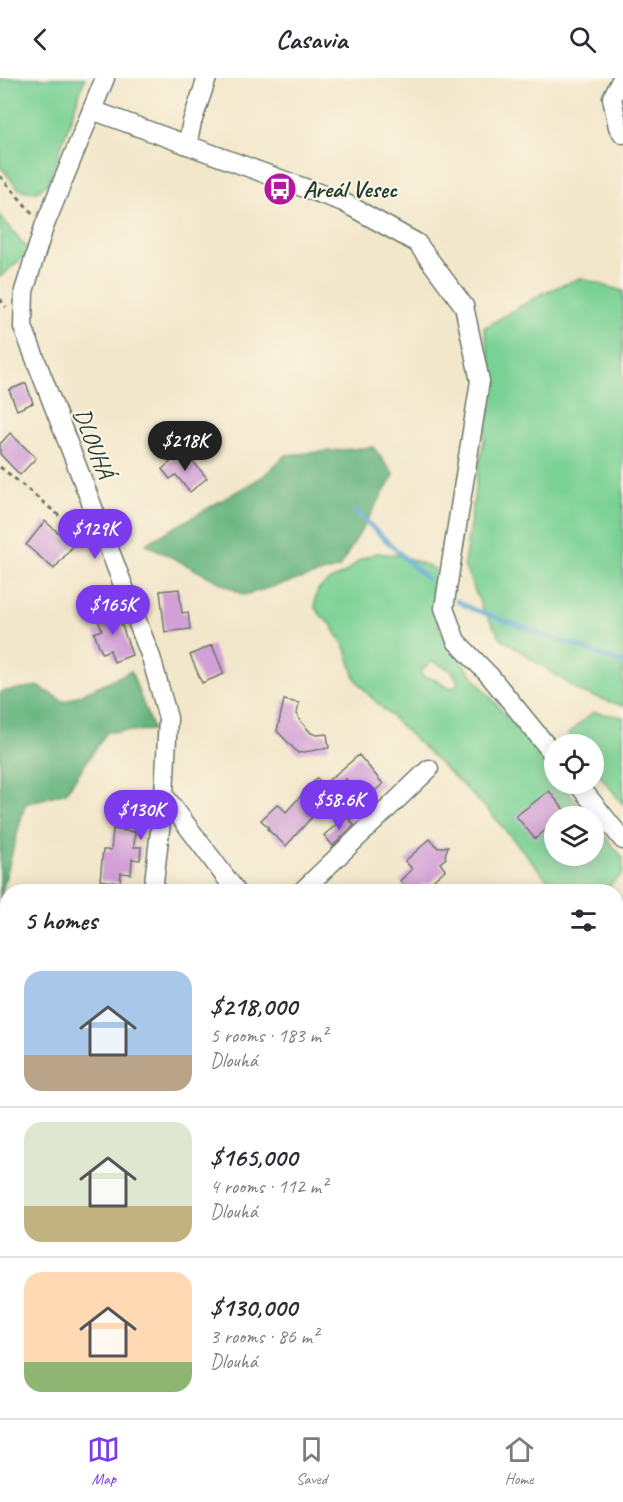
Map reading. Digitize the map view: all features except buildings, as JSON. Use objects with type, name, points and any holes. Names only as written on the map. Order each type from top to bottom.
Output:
[{"type":"street","points":[[44,227],[105,78]]},
{"type":"street","points":[[187,144],[207,78]]},
{"type":"street","points":[[622,78],[612,98],[618,128],[623,134]]},
{"type":"street","points":[[92,110],[343,202],[417,243],[464,306],[480,381],[444,608],[456,641],[489,675],[544,742]]},
{"type":"street","name":"DLOUHÁ","points":[[44,227],[24,291],[23,327],[151,657],[168,718],[164,795],[154,884]]},
{"type":"street","points":[[309,884],[429,769]]},
{"type":"street","points":[[586,794],[623,840]]},
{"type":"street","points":[[164,795],[231,884]]},
{"type":"path","points":[[0,176],[44,227]]},
{"type":"path","points":[[0,467],[67,523],[112,554]]},
{"type":"green space","points":[[0,78],[85,78],[48,184],[34,192],[19,189],[0,166]]},
{"type":"green space","points":[[0,215],[30,252],[0,277]]},
{"type":"green space","points":[[580,278],[623,291],[623,706],[581,692],[501,638],[483,610],[464,565],[478,470],[491,405],[493,375],[484,328],[545,292]]},
{"type":"green space","points":[[373,447],[394,475],[339,568],[244,595],[146,544],[262,477],[286,455]]},
{"type":"green space","points":[[377,553],[403,556],[435,569],[437,622],[446,643],[544,763],[544,794],[570,794],[580,806],[544,806],[544,866],[604,866],[604,835],[623,858],[623,874],[610,884],[551,884],[490,812],[368,694],[355,678],[346,649],[331,624],[315,608],[318,590],[345,573],[361,559]],"holes":[[[432,661],[452,671],[458,682],[455,687],[448,688],[434,679],[423,677],[421,671]]]},
{"type":"green space","points":[[131,671],[153,730],[107,732],[66,792],[25,804],[4,884],[0,884],[0,692],[38,686],[64,702]]},
{"type":"green space","points":[[593,712],[623,717],[623,804],[604,780],[604,734],[568,734]]},
{"type":"waterway","points":[[354,510],[427,579]]},
{"type":"waterway","points":[[457,601],[472,609],[623,663]]},
{"type":"place","name":"Areál Vesec","points":[[280,189]]}]
